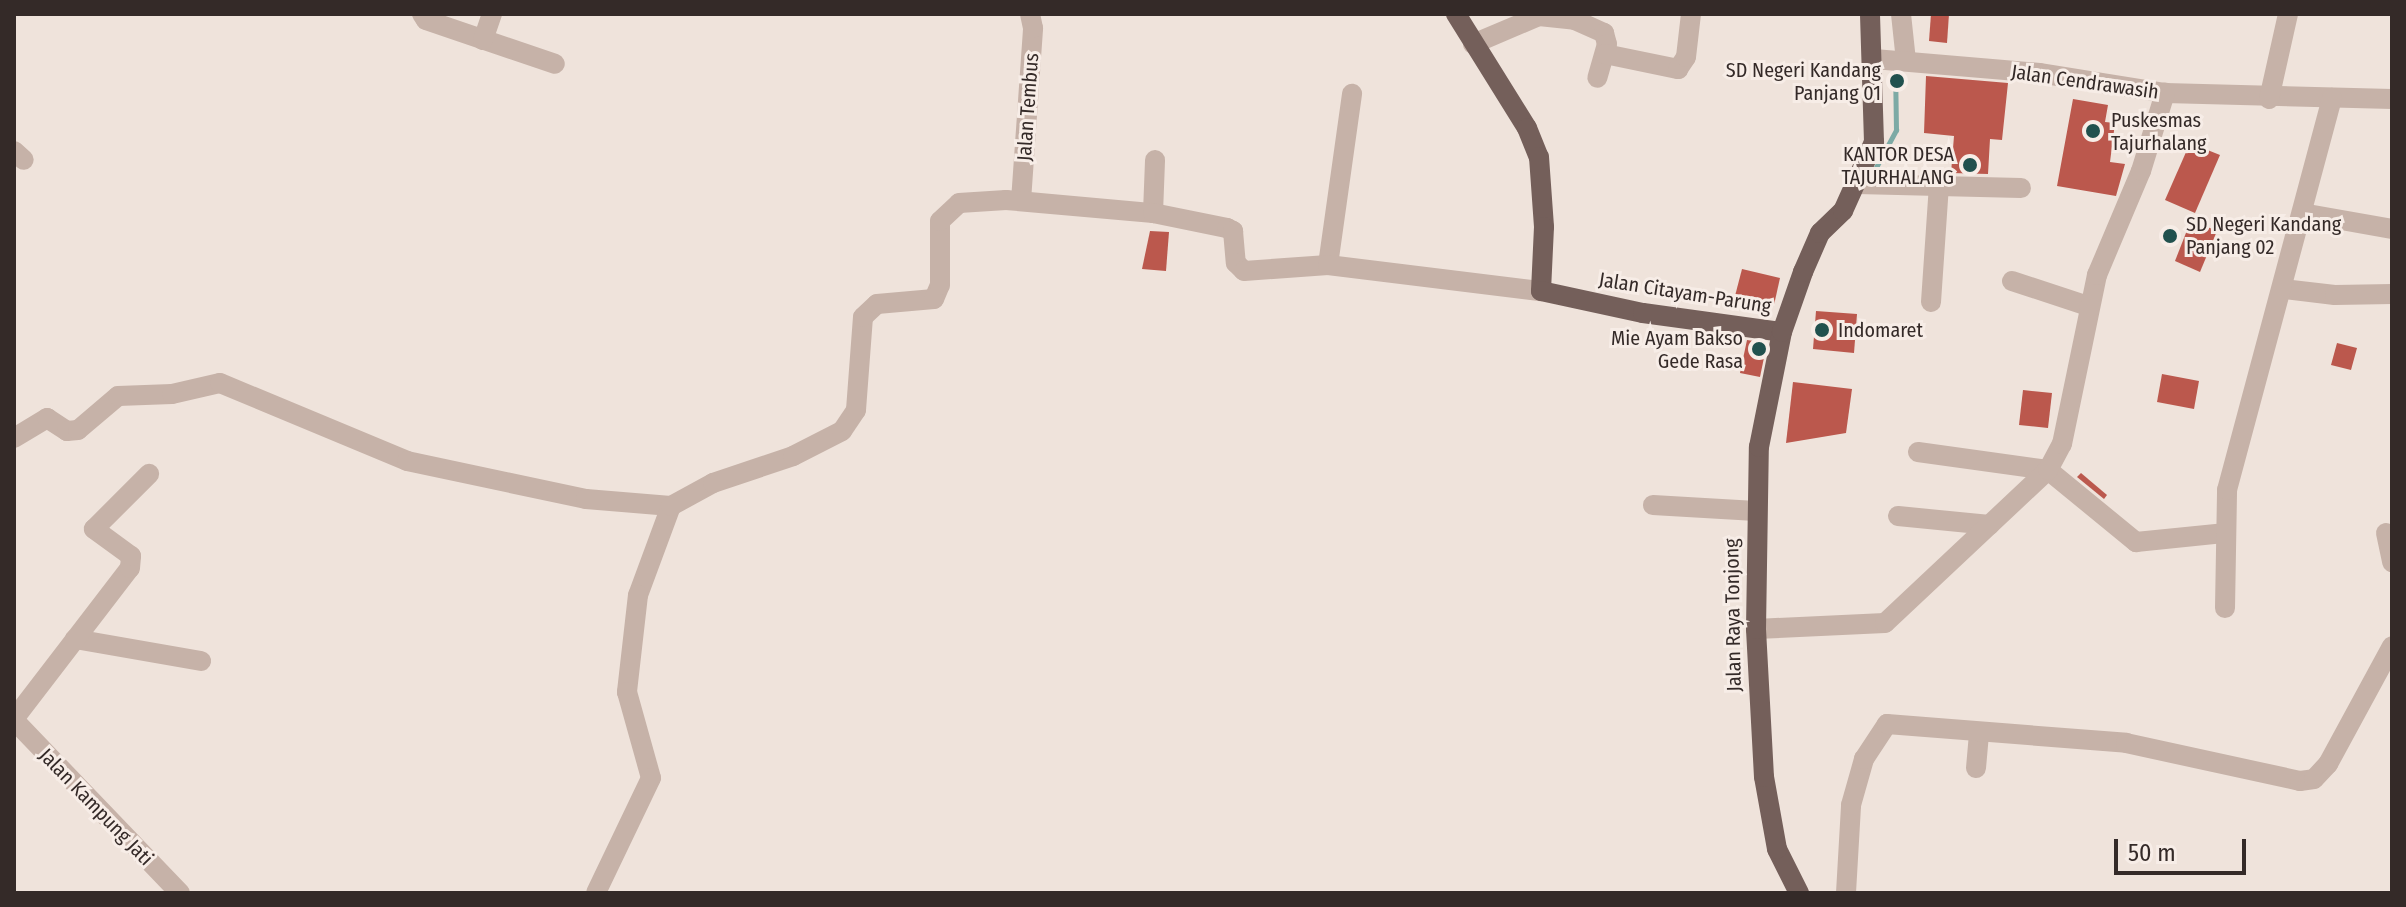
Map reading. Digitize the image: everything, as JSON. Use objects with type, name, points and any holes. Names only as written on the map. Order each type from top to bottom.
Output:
[{"type":"main road","points":[[1456,14],[1527,128],[1539,157],[1544,227],[1541,291]]},
{"type":"main road","name":"Jalan Citayam-Parung","points":[[1541,291],[1629,311],[1782,332],[1820,233],[1836,220],[1857,184],[1877,127],[1892,60],[1870,14]]},
{"type":"main road","name":"Jalan Raya Tonjong","points":[[1782,332],[1759,447],[1756,629],[1771,827],[1799,893]]},
{"type":"street","points":[[422,14],[483,40],[555,64]]},
{"type":"street","points":[[483,40],[492,14]]},
{"type":"street","name":"Jalan Tembus","points":[[1021,201],[1033,28],[1030,14]]},
{"type":"street","points":[[1605,54],[1678,69],[1686,57],[1691,14]]},
{"type":"street","points":[[1892,60],[1901,14]]},
{"type":"street","points":[[2269,99],[2288,14]]},
{"type":"street","points":[[1473,44],[1526,19],[1551,15],[1599,28],[1605,54],[1597,78]]},
{"type":"street","name":"Jalan Cendrawasih","points":[[1892,60],[2039,73],[2165,93],[2269,99],[2392,99]]},
{"type":"street","points":[[1756,629],[1885,623],[2048,470],[2062,444],[2088,306],[2148,154],[2165,93]]},
{"type":"street","points":[[1328,265],[1352,94]]},
{"type":"street","points":[[2225,608],[2227,490],[2284,289],[2332,98]]},
{"type":"street","points":[[1153,213],[1155,160]]},
{"type":"street","points":[[1857,184],[2021,188]]},
{"type":"street","points":[[1931,302],[1939,184]]},
{"type":"street","points":[[14,438],[47,418],[67,431],[78,430],[118,396],[172,394],[220,383],[407,461],[573,496],[671,506],[713,483],[793,456],[842,431],[856,410],[865,312],[877,304],[934,299],[940,285],[939,228],[953,206],[1021,201],[1153,213],[1230,229],[1236,263],[1244,271],[1328,265],[1541,291]]},
{"type":"street","points":[[2302,213],[2392,229]]},
{"type":"street","points":[[2012,281],[2088,306]]},
{"type":"street","points":[[2284,289],[2335,295],[2392,294]]},
{"type":"street","points":[[1918,452],[2048,470],[2136,542],[2224,533]]},
{"type":"street","points":[[14,720],[130,568],[131,556],[94,529],[149,474]]},
{"type":"street","points":[[1653,505],[1756,511]]},
{"type":"street","points":[[596,893],[651,778],[627,692],[638,595],[671,506]]},
{"type":"street","points":[[1898,516],[1990,525]]},
{"type":"street","points":[[2386,533],[2392,562]]},
{"type":"street","points":[[75,639],[201,661]]},
{"type":"street","points":[[1846,893],[1851,805],[1864,759],[1882,727],[1907,722],[1979,733],[2101,740],[2284,779],[2314,779],[2328,764],[2392,646]]},
{"type":"street","name":"Jalan Kampung Jati","points":[[14,720],[180,893]]},
{"type":"street","points":[[1976,768],[1979,733]]},
{"type":"building","points":[[1931,14],[1949,14],[1947,43],[1929,41]]},
{"type":"building","points":[[1926,76],[2008,83],[2002,140],[1990,139],[1988,174],[1951,173],[1954,136],[1924,133]]},
{"type":"building","points":[[2073,99],[2108,105],[2105,122],[2115,123],[2110,162],[2125,164],[2116,196],[2057,186]]},
{"type":"building","points":[[2190,143],[2220,155],[2195,213],[2165,200]]},
{"type":"building","points":[[2191,220],[2217,231],[2200,272],[2175,261]]},
{"type":"building","points":[[1150,231],[1169,232],[1166,271],[1142,269]]},
{"type":"building","points":[[1742,269],[1780,278],[1774,305],[1735,296]]},
{"type":"building","points":[[1816,311],[1857,314],[1854,353],[1813,349]]},
{"type":"building","points":[[1747,340],[1767,343],[1760,377],[1740,373]]},
{"type":"building","points":[[2337,343],[2357,348],[2351,370],[2331,365]]},
{"type":"building","points":[[2162,374],[2199,381],[2194,409],[2157,402]]},
{"type":"building","points":[[1793,382],[1852,389],[1846,433],[1786,443]]},
{"type":"building","points":[[2023,390],[2052,393],[2048,428],[2019,425]]},
{"type":"building","points":[[2081,473],[2107,495],[2104,499],[2077,477]]},
{"type":"waterway","points":[[1874,171],[1896,130],[1895,65]]},
{"type":"place","name":"SD Negeri Kandang Panjang 01","points":[[1897,81]]},
{"type":"place","name":"Puskesmas Tajurhalang","points":[[2093,131]]},
{"type":"place","name":"KANTOR DESA TAJURHALANG","points":[[1970,165]]},
{"type":"place","name":"SD Negeri Kandang Panjang 02","points":[[2170,236]]},
{"type":"place","name":"Indomaret","points":[[1822,330]]},
{"type":"place","name":"Mie Ayam Bakso Gede Rasa","points":[[1759,349]]}]
